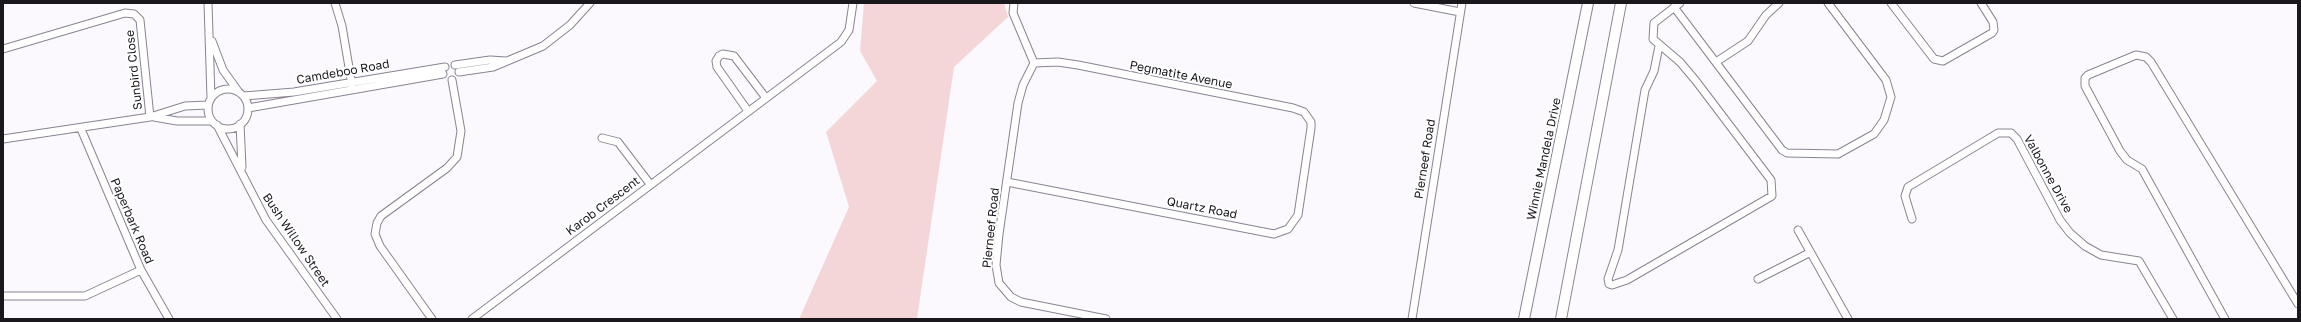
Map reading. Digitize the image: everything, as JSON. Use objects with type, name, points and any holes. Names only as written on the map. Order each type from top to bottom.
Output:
[{"type":"main road","name":"Winnie Mandela Drive","points":[[1524,319],[1588,3]]},
{"type":"main road","points":[[1561,319],[1621,3]]},
{"type":"street","points":[[208,3],[210,35],[210,101],[208,114],[214,123]]},
{"type":"street","points":[[335,3],[342,26],[353,90]]},
{"type":"street","points":[[452,80],[448,79],[443,74],[445,66],[450,64],[457,68],[490,60],[506,61],[518,57],[543,46],[570,25],[590,3]]},
{"type":"street","name":"Karob Crescent","points":[[472,319],[846,37],[849,30],[853,3]]},
{"type":"street","points":[[1014,3],[1013,14],[1034,64]]},
{"type":"street","points":[[1414,3],[1460,12]]},
{"type":"street","name":"Pierneef Road","points":[[1412,319],[1462,3]]},
{"type":"street","points":[[1716,62],[1748,41],[1766,15],[1779,3]]},
{"type":"street","points":[[1659,46],[1654,71],[1645,90],[1618,250],[1608,280],[1609,284],[1612,285],[1627,280],[1769,199],[1773,191],[1771,180],[1696,81],[1680,62],[1659,46],[1653,39],[1652,33],[1654,23],[1677,5],[1716,62],[1782,150],[1788,153],[1838,154],[1874,134],[1884,120],[1891,97],[1890,88],[1886,80],[1828,3]]},
{"type":"street","points":[[1891,3],[1934,59],[1943,61],[1992,33],[1994,30],[1993,22],[1981,3]]},
{"type":"street","name":"Sunbird Close","points":[[3,49],[125,14],[134,14],[140,20],[151,117]]},
{"type":"street","points":[[151,117],[214,123],[229,129],[245,120],[248,108],[241,94],[223,70],[210,35]]},
{"type":"street","points":[[748,111],[717,67],[716,61],[719,56],[723,54],[734,56],[766,98]]},
{"type":"street","points":[[2225,319],[2142,170],[2127,160],[2120,151],[2085,86],[2084,82],[2088,75],[2136,55],[2146,58],[2150,62],[2298,304]]},
{"type":"street","name":"Pegmatite Avenue","points":[[1034,64],[1058,62],[1078,65],[1293,108],[1306,114],[1311,122],[1312,128]]},
{"type":"street","name":"Pierneef Road","points":[[1034,64],[1020,92],[996,264],[999,283],[1005,291],[1021,302],[1106,319]]},
{"type":"street","name":"Camdeboo Road","points":[[241,94],[294,92],[445,66]]},
{"type":"street","points":[[452,80],[456,78],[457,68]]},
{"type":"street","points":[[401,73],[402,81]]},
{"type":"street","name":"Camdeboo Road","points":[[248,108],[443,74]]},
{"type":"street","points":[[432,319],[380,246],[375,234],[377,223],[381,216],[447,168],[457,157],[461,131],[452,80]]},
{"type":"street","points":[[3,139],[81,129],[151,117],[185,106],[210,101],[216,93],[227,89],[241,94]]},
{"type":"street","name":"Bush Willow Street","points":[[214,123],[242,170],[266,220],[337,319]]},
{"type":"street","name":"Bush Willow Street","points":[[240,124],[242,170]]},
{"type":"street","name":"Quartz Road","points":[[1007,182],[1274,234],[1280,233],[1288,229],[1298,215],[1312,128]]},
{"type":"street","name":"Paperbark Road","points":[[81,129],[141,270],[169,319]]},
{"type":"street","name":"Valbonne Drive","points":[[1912,219],[1905,196],[1908,187],[1998,133],[2011,133],[2017,138],[2060,220],[2070,233],[2085,246],[2101,255],[2139,261],[2173,319]]},
{"type":"street","points":[[602,138],[618,142],[650,184]]},
{"type":"street","points":[[1798,230],[1809,253],[1848,319]]},
{"type":"street","points":[[1758,279],[1809,253]]},
{"type":"street","points":[[3,296],[85,296],[141,270]]},
{"type":"shaded area","points":[[864,3],[1004,3],[1008,17],[954,67],[917,319],[799,319],[849,207],[826,132],[877,81],[860,51]]}]
